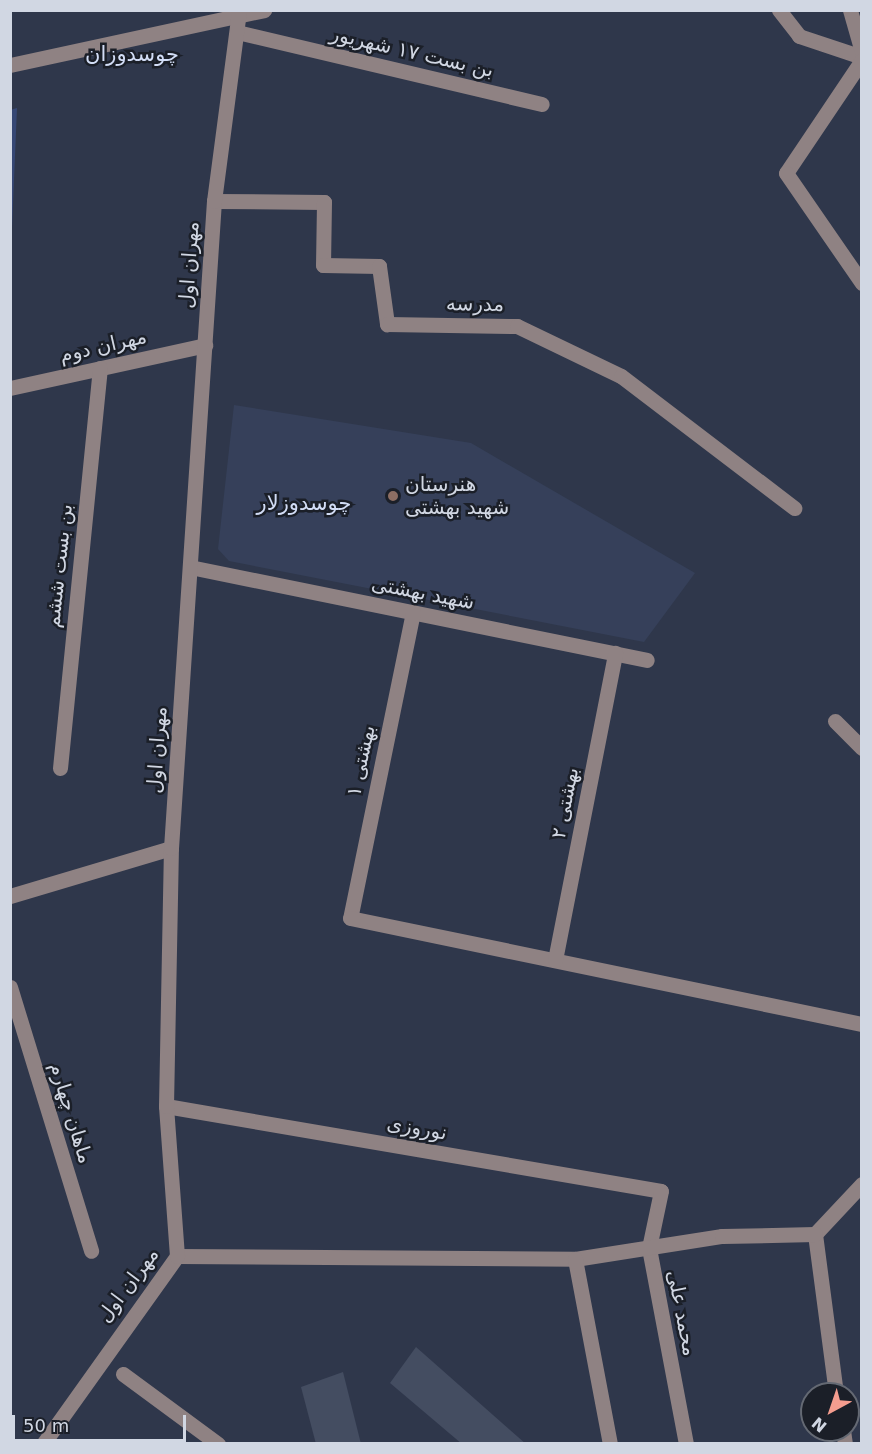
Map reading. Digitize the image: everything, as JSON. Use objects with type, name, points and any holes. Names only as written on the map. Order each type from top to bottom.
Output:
[{"type":"street","points":[[10,65],[238,20],[264,10]]},
{"type":"street","points":[[779,10],[798,36],[861,58],[786,173],[861,283]]},
{"type":"street","points":[[850,10],[861,52]]},
{"type":"street","name":"بن بست ۱۷ شهریور","points":[[238,20],[542,104]]},
{"type":"street","name":"مهران اول","points":[[43,1443],[177,1256],[166,1106],[171,848],[214,201],[238,20]]},
{"type":"street","name":"مدرسه","points":[[214,201],[324,202],[322,265],[379,266],[387,324],[517,326],[621,376],[794,508]]},
{"type":"street","name":"مهران دوم","points":[[10,388],[205,345]]},
{"type":"street","name":"بن بست ششم","points":[[60,768],[100,368]]},
{"type":"street","name":"شهید بهشتی","points":[[190,567],[647,660]]},
{"type":"street","name":"بهشتی ۱","points":[[413,612],[350,918],[555,960]]},
{"type":"street","name":"بهشتی ۲","points":[[555,960],[615,653]]},
{"type":"street","points":[[835,721],[861,748]]},
{"type":"street","points":[[10,896],[171,848]]},
{"type":"street","points":[[555,960],[861,1024]]},
{"type":"street","name":"ماهان چهارم","points":[[10,987],[91,1251]]},
{"type":"street","name":"نوروزی","points":[[166,1106],[661,1191]]},
{"type":"street","points":[[177,1256],[575,1259],[722,1236],[815,1234],[861,1184]]},
{"type":"street","name":"محمد علی","points":[[661,1191],[648,1248],[686,1443]]},
{"type":"street","points":[[815,1234],[834,1382]]},
{"type":"street","points":[[575,1259],[610,1443]]},
{"type":"street","points":[[123,1374],[218,1443]]},
{"type":"shaded area","points":[[17,108],[11,252],[10,110]]},
{"type":"shaded area","name":"هنرستان شهید بهشتی","points":[[234,405],[471,443],[695,573],[644,642],[229,561],[218,549]]},
{"type":"building","points":[[416,1347],[526,1444],[462,1444],[390,1383]]},
{"type":"building","points":[[343,1372],[361,1444],[316,1444],[301,1387]]},
{"type":"place","name":"هنرستان شهید بهشتی","points":[[393,496]]},
{"type":"district","name":"چوسدوزان","points":[[132,54]]},
{"type":"district","name":"چوسدوزلار","points":[[304,503]]}]
